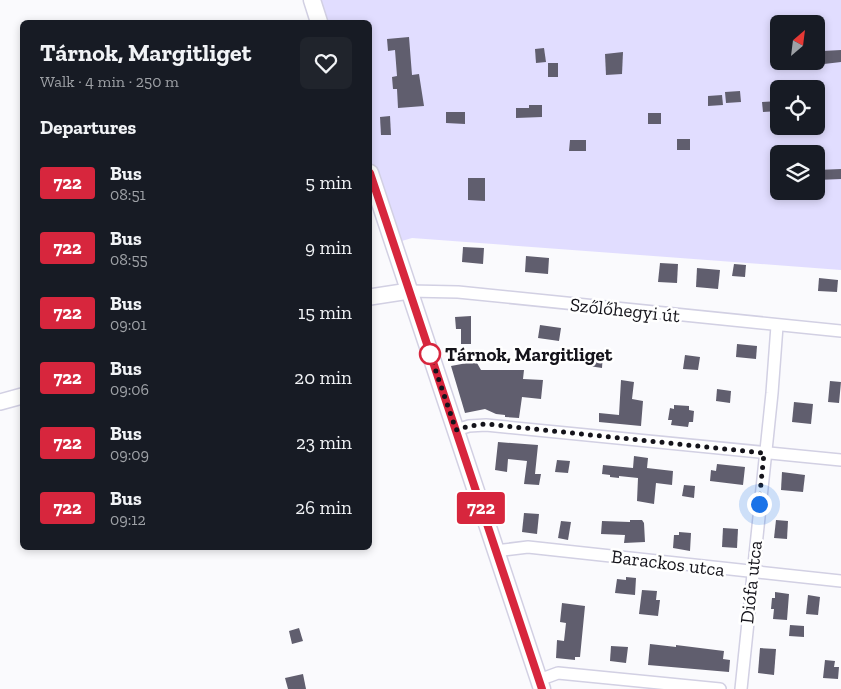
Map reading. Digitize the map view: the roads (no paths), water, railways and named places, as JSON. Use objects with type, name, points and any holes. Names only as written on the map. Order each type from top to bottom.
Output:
[{"type":"main road","points":[[312,0],[319,20]]},
{"type":"main road","points":[[372,179],[540,684]]},
{"type":"street","points":[[372,297],[409,291]]},
{"type":"street","name":"Szőlőhegyi út","points":[[409,291],[458,292],[776,326],[841,331]]},
{"type":"street","name":"Diófa utca","points":[[741,689],[764,453],[772,393],[776,326]]},
{"type":"street","points":[[0,402],[20,397]]},
{"type":"street","points":[[456,430],[486,424],[841,460]]},
{"type":"street","name":"Barackos utca","points":[[495,551],[528,548],[841,581]]},
{"type":"street","points":[[540,684],[558,673],[720,689]]},
{"type":"place","name":"Tárnok, Margitliget","points":[[430,354]]}]
